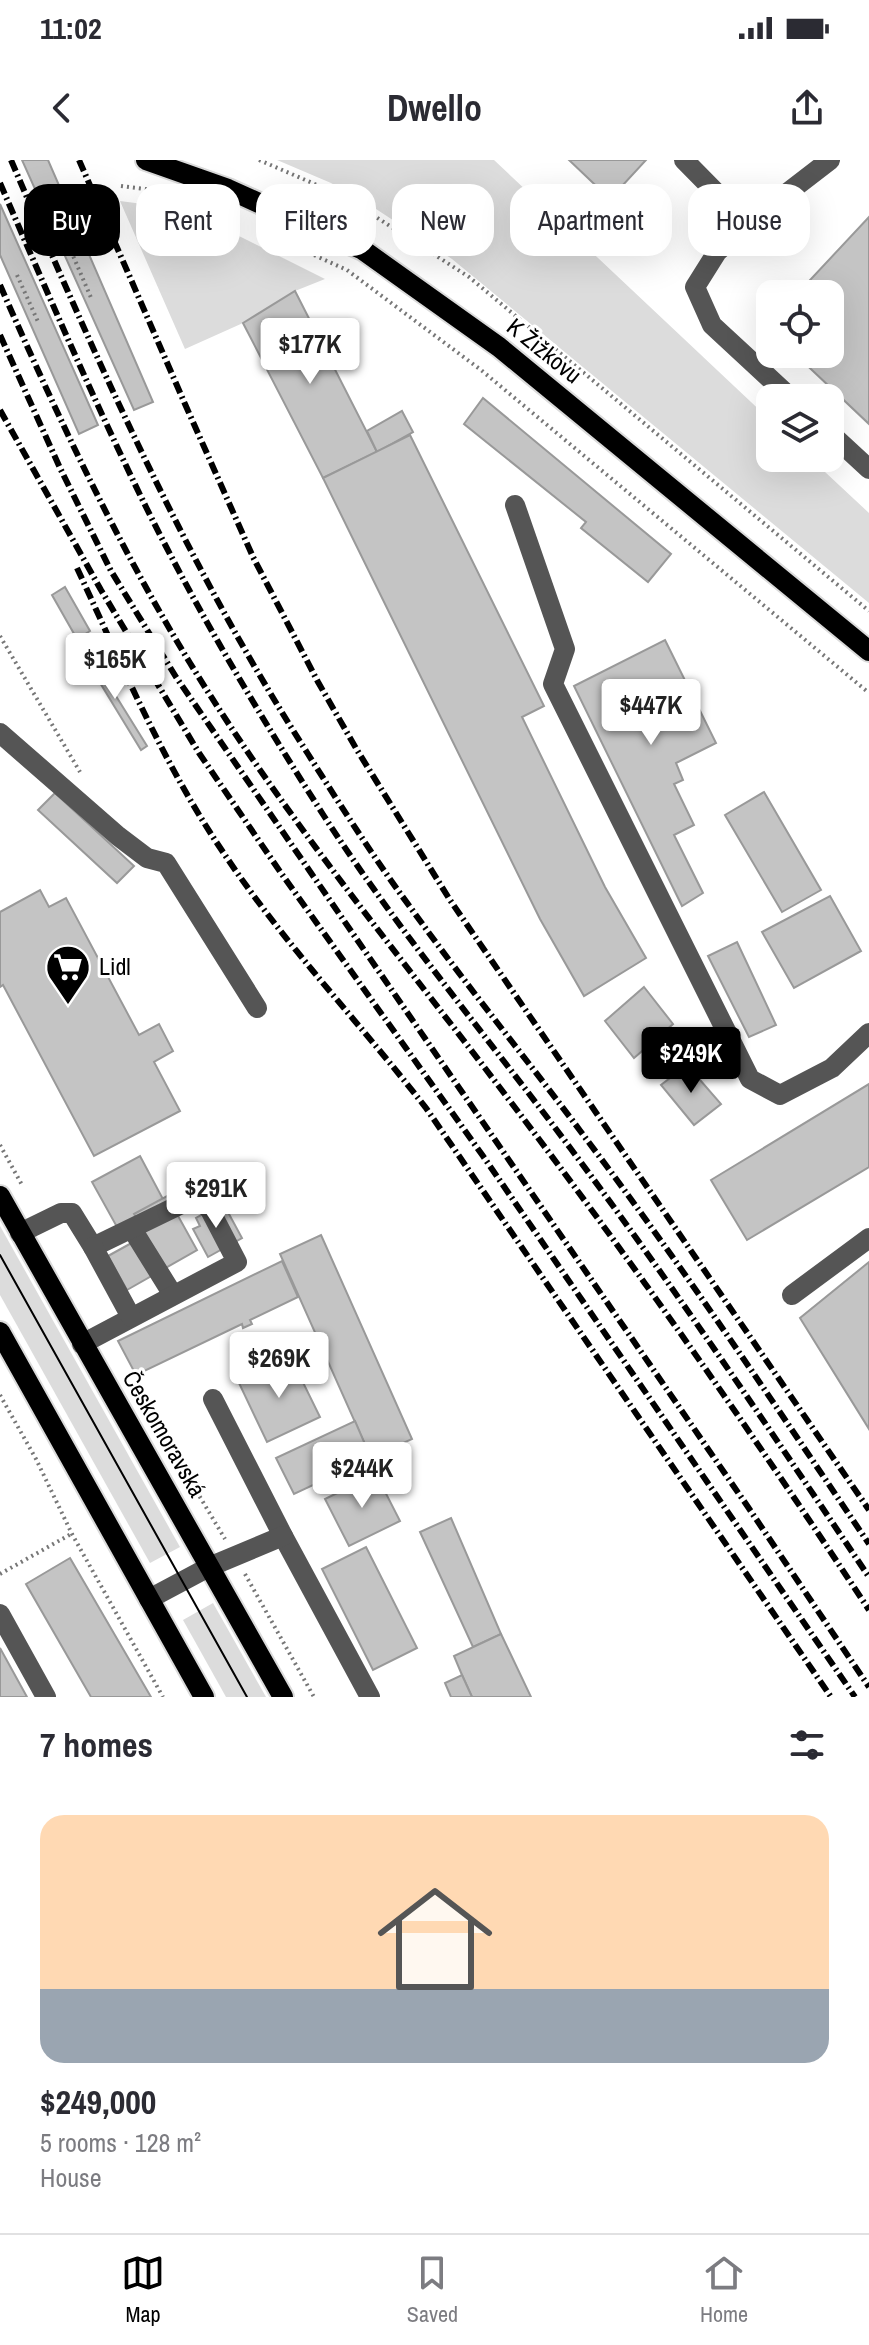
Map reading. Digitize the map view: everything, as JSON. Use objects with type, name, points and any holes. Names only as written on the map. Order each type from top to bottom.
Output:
[{"type":"main road","name":"K Žižkovu","points":[[146,160],[228,189],[363,250],[499,347],[869,651]]},
{"type":"main road","name":"Českomoravská","points":[[0,1196],[283,1697]]},
{"type":"main road","points":[[0,1332],[204,1697]]},
{"type":"lane","points":[[684,160],[708,184]]},
{"type":"lane","points":[[799,184],[830,160]]},
{"type":"lane","points":[[714,256],[695,287],[712,325],[776,384]]},
{"type":"lane","points":[[844,446],[869,469]]},
{"type":"lane","points":[[515,505],[565,649],[553,684],[750,1079],[780,1095],[832,1068],[869,1033]]},
{"type":"lane","points":[[0,733],[147,858],[166,863],[257,1008]]},
{"type":"lane","points":[[82,1344],[237,1262],[210,1210],[198,1196],[93,1247]]},
{"type":"lane","points":[[20,1233],[61,1213],[72,1213],[131,1317]]},
{"type":"lane","points":[[132,1229],[173,1295]]},
{"type":"lane","points":[[792,1295],[869,1238]]},
{"type":"lane","points":[[213,1399],[370,1697]]},
{"type":"lane","points":[[149,1599],[234,1555],[283,1536]]},
{"type":"lane","points":[[0,1614],[46,1697]]},
{"type":"path","points":[[259,160],[345,197],[469,277],[869,611]]},
{"type":"path","points":[[121,186],[136,188]]},
{"type":"path","points":[[73,256],[92,300]]},
{"type":"path","points":[[316,256],[347,270],[481,370],[869,693]]},
{"type":"path","points":[[17,275],[39,324]]},
{"type":"path","points":[[0,636],[87,783]]},
{"type":"path","points":[[0,1145],[42,1221]]},
{"type":"path","points":[[0,1395],[36,1459],[72,1534],[163,1697]]},
{"type":"path","points":[[172,1450],[314,1697]]},
{"type":"path","points":[[0,1574],[72,1534]]},
{"type":"shaded area","points":[[277,160],[494,160],[519,184],[510,184],[510,256],[596,256],[756,407],[756,472],[825,472],[869,513],[869,603],[447,256],[494,256],[494,184],[392,184],[392,220],[376,209],[376,184],[331,183]]},
{"type":"shaded area","points":[[120,201],[136,203],[136,237]]},
{"type":"shaded area","points":[[240,236],[256,244],[256,256],[279,256],[325,279],[295,291],[243,323],[185,349],[144,256],[240,256]]},
{"type":"shaded area","points":[[0,1226],[180,1547],[150,1563],[0,1295]]},
{"type":"shaded area","points":[[213,1603],[266,1697],[226,1697],[183,1620]]},
{"type":"building","points":[[22,160],[48,160],[58,184],[33,184]]},
{"type":"building","points":[[569,160],[646,160],[624,184],[594,184]]},
{"type":"building","points":[[0,204],[98,425],[79,434],[0,255]]},
{"type":"building","points":[[869,217],[869,424],[844,400],[844,384],[827,384],[810,368],[844,368],[844,280],[810,280]]},
{"type":"building","points":[[65,256],[90,256],[153,402],[134,410]]},
{"type":"building","points":[[295,291],[377,452],[323,478],[243,323]]},
{"type":"building","points":[[483,398],[671,554],[648,582],[581,528],[586,522],[464,424]]},
{"type":"building","points":[[402,411],[413,432],[377,452],[367,431]]},
{"type":"building","points":[[410,435],[544,706],[522,717],[605,887],[646,958],[584,996],[540,919],[323,478]]},
{"type":"building","points":[[65,587],[90,631],[77,639],[52,595]]},
{"type":"building","points":[[665,640],[716,743],[676,763],[683,780],[674,784],[694,825],[674,835],[703,893],[682,906],[574,686]]},
{"type":"building","points":[[88,651],[147,746],[141,750],[83,655]]},
{"type":"building","points":[[764,792],[821,890],[782,912],[725,815]]},
{"type":"building","points":[[55,793],[134,866],[117,883],[38,810]]},
{"type":"building","name":"Lidl","points":[[40,890],[49,907],[66,898],[139,1035],[159,1024],[173,1051],[154,1062],[180,1111],[94,1156],[3,985],[0,987],[0,912]]},
{"type":"building","points":[[830,896],[861,951],[794,988],[762,932]]},
{"type":"building","points":[[737,942],[776,1025],[749,1037],[708,956]]},
{"type":"building","points":[[644,987],[673,1024],[634,1058],[605,1021]]},
{"type":"building","points":[[687,1065],[721,1104],[694,1125],[661,1085]]},
{"type":"building","points":[[869,1084],[869,1167],[747,1240],[711,1180]]},
{"type":"building","points":[[140,1156],[164,1201],[117,1227],[92,1182]]},
{"type":"building","points":[[167,1196],[197,1250],[127,1290],[108,1256],[146,1235],[134,1214]]},
{"type":"building","points":[[223,1203],[242,1238],[208,1257],[193,1229],[200,1226],[196,1218]]},
{"type":"building","points":[[321,1235],[412,1439],[371,1458],[280,1254]]},
{"type":"building","points":[[282,1261],[298,1297],[250,1320],[252,1324],[243,1328],[242,1324],[136,1375],[118,1341]]},
{"type":"building","points":[[869,1262],[869,1429],[800,1318]]},
{"type":"building","points":[[291,1358],[320,1417],[267,1442],[239,1383]]},
{"type":"building","points":[[355,1421],[371,1458],[294,1494],[276,1458]]},
{"type":"building","points":[[376,1474],[400,1521],[349,1546],[325,1499]]},
{"type":"building","points":[[451,1518],[501,1634],[473,1647],[420,1532]]},
{"type":"building","points":[[366,1547],[417,1648],[373,1670],[322,1569]]},
{"type":"building","points":[[70,1558],[151,1697],[91,1697],[26,1584]]},
{"type":"building","points":[[501,1634],[531,1697],[472,1697],[454,1656]]},
{"type":"building","points":[[0,1648],[27,1697],[0,1697]]},
{"type":"building","points":[[462,1675],[472,1697],[451,1697],[445,1683]]},
{"type":"tram line","points":[[0,1255],[247,1697]]},
{"type":"railway","points":[[11,160],[77,313],[184,538],[264,683],[308,754],[399,892],[660,1239],[869,1544]]},
{"type":"railway","points":[[79,160],[253,557],[357,750],[450,900],[869,1510]]},
{"type":"railway","points":[[0,183],[89,387],[166,547],[300,778],[383,901],[648,1254],[869,1577]]},
{"type":"railway","points":[[0,285],[112,525],[163,617],[226,720],[344,886],[557,1163],[649,1289],[739,1416],[869,1610]]},
{"type":"railway","points":[[0,335],[111,571],[176,677],[869,1687]]},
{"type":"railway","points":[[0,410],[101,590],[199,753],[483,1156],[855,1697]]},
{"type":"railway","points":[[77,568],[163,751],[225,855],[298,952],[426,1108],[831,1697]]},
{"type":"place","name":"Lidl","points":[[68,1006]]}]
